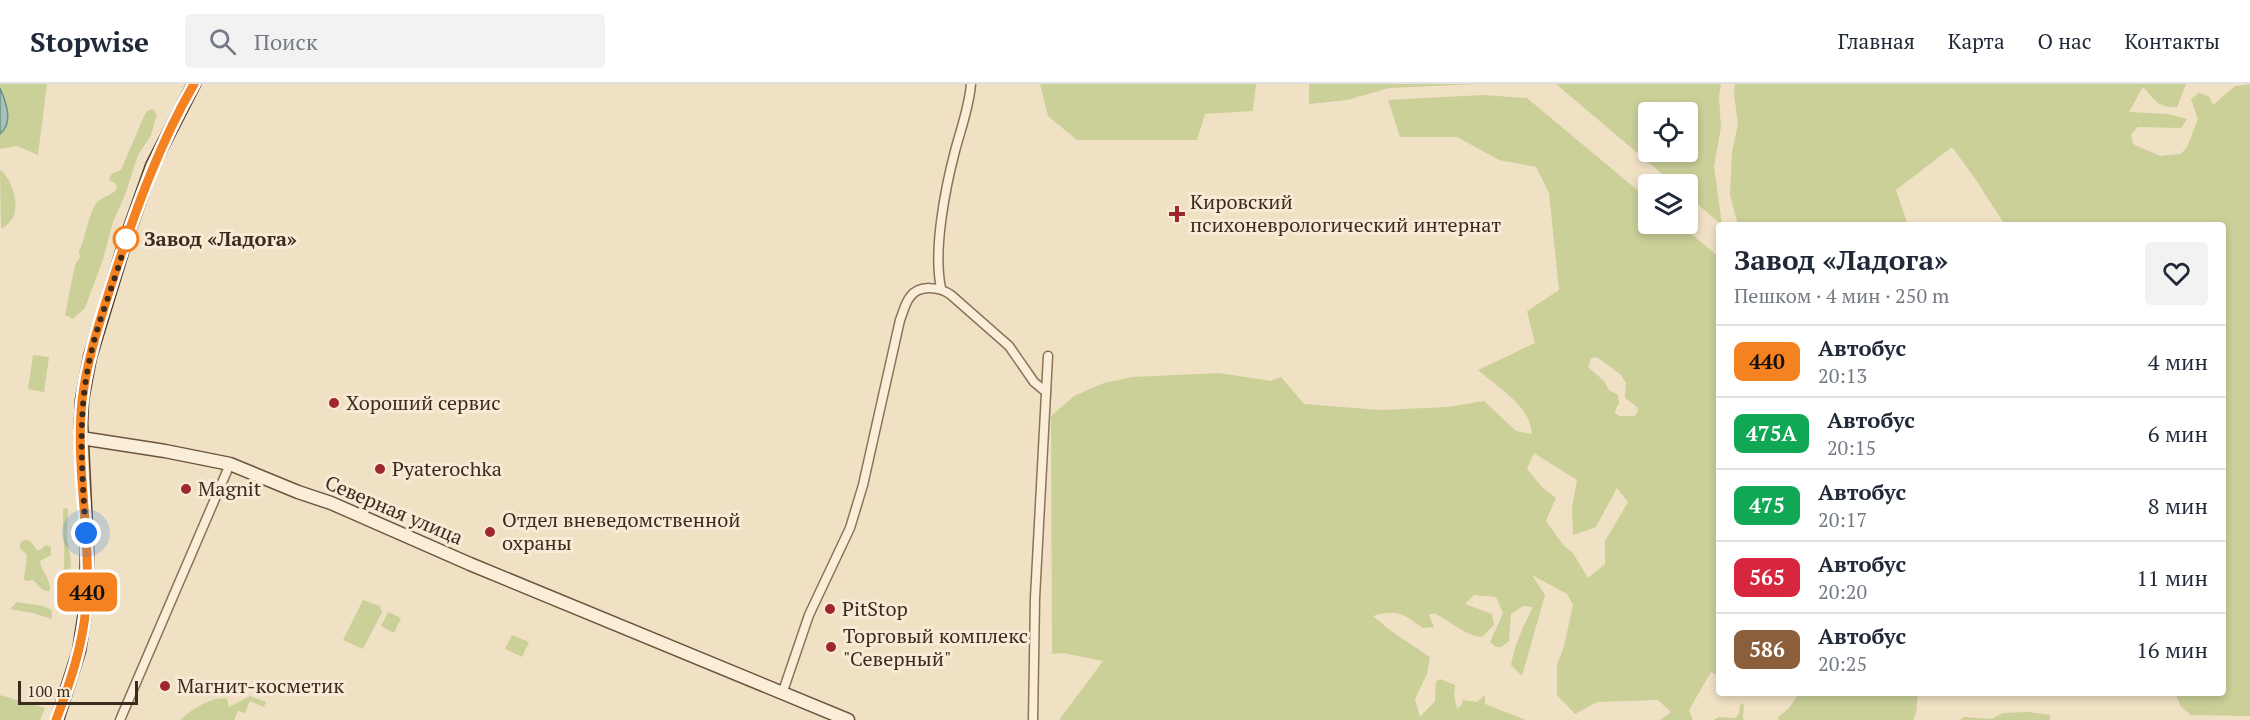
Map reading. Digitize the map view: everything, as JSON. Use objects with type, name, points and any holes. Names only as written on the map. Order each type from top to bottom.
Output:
[{"type":"main road","points":[[57,720],[79,651],[86,606],[87,551],[81,438],[82,400],[95,335],[152,166],[194,84]]},
{"type":"street","points":[[971,84],[966,117],[954,156],[940,232],[937,271],[941,288],[1010,346],[1034,382],[1046,392]]},
{"type":"street","points":[[782,694],[809,615],[850,528],[863,484],[900,320],[910,296],[919,290],[941,288]]},
{"type":"street","points":[[1033,720],[1035,598],[1047,356]]},
{"type":"street","name":"Северная улица","points":[[81,438],[165,450],[230,464],[298,492],[337,505],[470,564],[848,720]]},
{"type":"street","points":[[120,720],[230,464]]},
{"type":"green space","points":[[0,84],[47,84],[38,155],[17,146],[0,149],[0,134],[4,131]]},
{"type":"green space","points":[[1040,84],[1256,84],[1253,111],[1205,114],[1197,140],[1077,140],[1048,116]]},
{"type":"green space","points":[[1309,84],[1477,84],[1389,88],[1347,100],[1309,104]]},
{"type":"green space","points":[[1556,84],[1721,84],[1719,97],[1721,127],[1714,166],[1722,222],[1718,222],[1698,205],[1698,174],[1662,174],[1648,162],[1698,162],[1698,102],[1638,102],[1638,153]]},
{"type":"green space","points":[[1735,84],[2186,84],[2177,107],[2161,105],[2143,87],[2129,112],[2167,114],[2187,119],[2181,128],[2138,127],[2131,134],[2133,144],[2160,156],[2181,154],[2187,147],[2198,119],[2191,99],[2199,93],[2209,96],[2213,105],[2235,86],[2250,84],[2250,716],[2191,715],[2181,707],[2176,696],[2226,696],[2226,222],[2003,222],[1952,147],[1896,190],[1907,222],[1737,222],[1730,195],[1732,152],[1738,124]]},
{"type":"green space","points":[[1483,95],[1527,98],[1638,191],[1638,234],[1691,234],[1716,255],[1716,674],[1711,672],[1689,710],[1693,720],[1660,720],[1671,712],[1658,700],[1597,702],[1575,714],[1557,695],[1557,665],[1564,646],[1573,605],[1567,594],[1532,575],[1545,595],[1522,676],[1511,665],[1517,642],[1533,607],[1523,606],[1511,614],[1509,641],[1501,647],[1496,647],[1490,642],[1503,613],[1496,597],[1474,595],[1465,604],[1492,614],[1494,625],[1482,637],[1463,631],[1434,613],[1429,615],[1434,627],[1423,628],[1400,614],[1389,613],[1373,616],[1430,657],[1427,674],[1415,699],[1420,717],[1435,701],[1436,682],[1440,679],[1455,685],[1454,695],[1457,708],[1461,706],[1463,700],[1477,702],[1485,695],[1485,704],[1526,720],[1059,720],[1103,661],[1063,653],[1052,654],[1051,416],[1074,396],[1104,383],[1132,377],[1219,373],[1271,381],[1281,377],[1304,404],[1380,410],[1448,407],[1484,401],[1516,431],[1532,434],[1530,424],[1519,405],[1478,370],[1535,343],[1527,311],[1559,290],[1549,193],[1536,167],[1499,160],[1457,137],[1400,137],[1388,100]],"holes":[[[1597,357],[1621,375],[1626,383],[1625,398],[1637,407],[1638,411],[1635,416],[1619,416],[1615,413],[1619,404],[1618,395],[1609,390],[1604,381],[1588,367],[1591,358]],[[1534,453],[1577,480],[1572,508],[1573,535],[1596,527],[1617,488],[1628,502],[1605,541],[1605,564],[1588,578],[1573,553],[1564,546],[1546,521],[1556,498],[1542,487],[1527,469]]]},
{"type":"green space","points":[[152,109],[157,114],[151,135],[138,155],[85,308],[73,319],[65,315],[75,265],[80,257],[79,251],[90,216],[97,202],[117,188],[115,183],[109,180],[110,177],[121,170],[144,116]]},
{"type":"green space","points":[[0,170],[8,178],[15,197],[13,218],[1,228]]},
{"type":"green space","points":[[33,355],[49,357],[44,392],[28,389]]},
{"type":"green space","points":[[63,509],[68,510],[67,534],[71,564],[66,581],[63,577]]},
{"type":"green space","points":[[24,540],[30,541],[37,550],[46,545],[51,547],[51,555],[40,561],[49,582],[50,591],[42,589],[33,580],[24,579],[27,555],[20,548],[20,543]]},
{"type":"green space","points":[[363,600],[380,606],[382,612],[363,649],[343,640]]},
{"type":"green space","points":[[17,602],[43,606],[52,610],[52,619],[10,609]]},
{"type":"green space","points":[[388,612],[401,618],[394,633],[381,626]]},
{"type":"green space","points":[[512,635],[529,642],[522,657],[505,649]]},
{"type":"green space","points":[[0,695],[45,708],[40,720],[0,720]]},
{"type":"green space","points":[[250,696],[266,702],[264,707],[250,701],[245,713],[238,711],[234,720],[181,720],[209,701],[227,699],[229,707]]},
{"type":"green space","points":[[1797,696],[1918,696],[1913,720],[1779,720],[1777,718],[1789,708]]},
{"type":"green space","points":[[1744,703],[1744,720],[1713,720],[1719,717],[1735,718],[1739,714],[1740,705]]},
{"type":"green space","points":[[2028,712],[2050,715],[2050,720],[1960,720],[1964,717],[1991,719],[2003,713]]},
{"type":"water","points":[[0,88],[8,118],[0,134]]},
{"type":"bus line","name":"440","points":[[56,720],[79,651],[86,606],[87,551],[81,423],[82,400],[90,357],[126,239],[152,166],[194,84]]},
{"type":"place","name":"Кировский психоневрологический интернат","points":[[1177,214]]},
{"type":"place","name":"Завод «Ладога»","points":[[126,239]]},
{"type":"place","name":"Хороший сервис","points":[[334,403]]},
{"type":"place","name":"Pyaterochka","points":[[380,469]]},
{"type":"place","name":"Magnit","points":[[186,489]]},
{"type":"place","name":"Отдел вневедомственной охраны","points":[[490,532]]},
{"type":"place","name":"PitStop","points":[[830,609]]},
{"type":"place","name":"Торговый комплекс \"Северный\"","points":[[831,647]]},
{"type":"place","name":"Магнит-косметик","points":[[165,686]]},
{"type":"route","points":[[86,533],[82,478],[82,400],[95,335],[126,239]]}]
